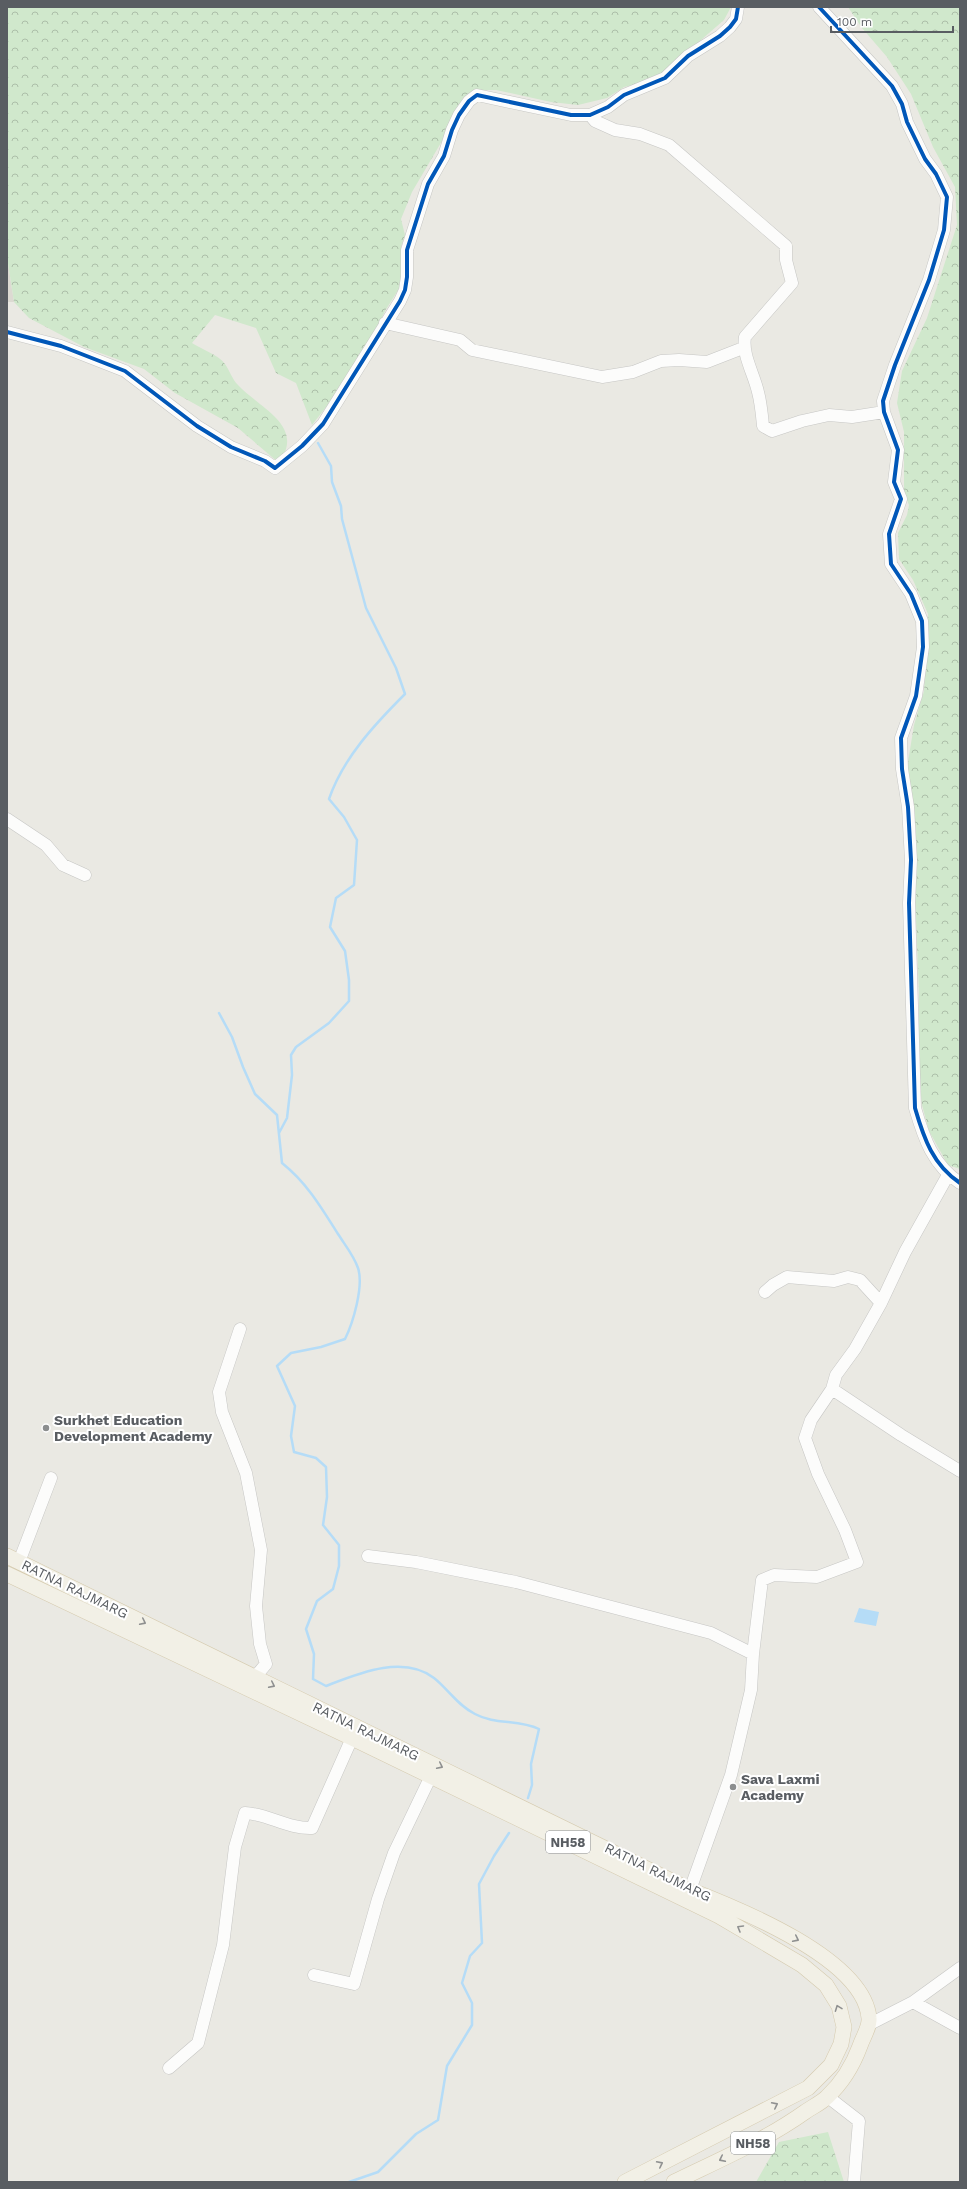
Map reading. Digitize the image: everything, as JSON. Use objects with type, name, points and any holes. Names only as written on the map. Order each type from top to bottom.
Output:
[{"type":"main road","name":"RATNA RAJMARG","points":[[13,1559],[690,1890],[802,1964],[826,1984],[841,2013],[844,2027],[841,2044],[831,2066],[808,2088],[625,2182]]},
{"type":"main road","name":"RATNA RAJMARG","points":[[7,1574],[431,1776],[722,1910],[804,1943],[834,1964],[862,1995],[868,2008],[868,2026],[851,2067],[828,2097],[779,2131],[674,2182]]},
{"type":"street","points":[[7,332],[61,346],[125,371],[164,402],[198,426],[231,447],[266,462],[275,468],[302,446],[324,424],[406,290],[407,250],[428,184],[444,156],[452,130],[469,101],[477,96],[572,115],[590,115],[608,107],[624,95],[665,78],[688,56],[720,36],[730,27],[736,19],[738,7]]},
{"type":"street","points":[[819,7],[892,86],[902,104],[907,122],[925,159],[936,174],[947,197],[944,230],[929,280],[882,401],[884,412],[898,450],[894,482],[901,499],[889,534],[891,564],[911,594],[922,621],[923,647],[916,696],[901,738],[902,769],[908,807],[911,860],[910,903],[915,1108],[923,1136],[932,1156],[948,1175],[960,1183]]},
{"type":"street","points":[[590,115],[595,121],[615,130],[640,134],[669,145],[786,246],[786,260],[792,283],[745,337],[743,348],[759,392],[763,426],[772,431],[802,421],[830,415],[852,417],[884,412]]},
{"type":"street","points":[[385,323],[460,340],[472,350],[602,377],[633,372],[661,361],[679,360],[707,362],[743,348]]},
{"type":"street","points":[[7,819],[46,845],[63,864],[84,875]]},
{"type":"street","points":[[690,1890],[731,1775],[751,1690],[753,1654],[762,1580],[774,1575],[817,1576],[857,1562],[845,1530],[818,1474],[805,1438],[811,1420],[832,1389],[836,1375],[855,1349],[881,1302],[905,1252],[948,1175]]},
{"type":"street","points":[[765,1292],[773,1285],[787,1277],[834,1281],[848,1277],[860,1280],[881,1302]]},
{"type":"street","points":[[240,1329],[219,1392],[222,1412],[246,1473],[261,1550],[256,1606],[260,1644],[266,1664],[255,1677]]},
{"type":"street","points":[[832,1389],[901,1435],[960,1471]]},
{"type":"street","points":[[13,1559],[51,1478]]},
{"type":"street","points":[[368,1556],[416,1562],[516,1582],[711,1633],[753,1654]]},
{"type":"street","points":[[169,2068],[198,2043],[223,1945],[235,1848],[245,1813],[253,1813],[298,1828],[312,1828],[352,1738]]},
{"type":"street","points":[[314,1975],[354,1984],[378,1899],[394,1854],[431,1776]]},
{"type":"street","points":[[868,2026],[913,2002],[960,1968]]},
{"type":"street","points":[[913,2002],[960,2028]]},
{"type":"street","points":[[828,2097],[859,2121],[854,2182]]},
{"type":"shaded area","points":[[7,257],[14,302],[7,302]]},
{"type":"green space","points":[[7,7],[731,7],[724,20],[655,80],[624,87],[607,98],[578,105],[551,102],[496,90],[481,90],[463,98],[452,124],[412,192],[401,219],[405,235],[401,247],[404,268],[400,287],[385,311],[374,335],[334,397],[312,425],[296,383],[276,373],[256,328],[215,315],[192,343],[222,361],[238,385],[276,418],[283,428],[287,438],[286,450],[279,463],[238,428],[175,393],[144,369],[84,347],[29,318],[14,302],[7,257]]},
{"type":"green space","points":[[848,7],[960,7],[960,1169],[948,1165],[929,1131],[922,1105],[919,1075],[919,994],[915,894],[916,830],[907,768],[914,725],[924,691],[928,614],[913,580],[899,559],[898,533],[907,515],[909,505],[904,493],[904,432],[897,403],[902,371],[927,318],[957,225],[955,187],[933,147],[911,94],[887,57],[862,28]]},
{"type":"green space","points":[[828,2132],[844,2182],[756,2182],[779,2142]]},
{"type":"water","points":[[859,1608],[879,1612],[876,1626],[854,1622]]},
{"type":"waterway","points":[[279,1133],[287,1118],[292,1075],[291,1055],[296,1047],[329,1023],[349,1001],[349,980],[345,951],[330,927],[336,898],[354,885],[357,840],[344,817],[329,799],[335,784],[361,742],[382,717],[405,694],[396,668],[366,608],[342,519],[341,506],[332,482],[331,466],[318,443]]},
{"type":"waterway","points":[[219,1013],[232,1037],[255,1094],[277,1115],[282,1163],[306,1187],[352,1255],[358,1268],[360,1284],[359,1294],[351,1324],[345,1339],[321,1347],[291,1353],[277,1366],[295,1406],[291,1436],[294,1452],[316,1458],[326,1467],[327,1497],[323,1525],[339,1545],[339,1566],[333,1589],[317,1601],[306,1629],[314,1654],[313,1679],[326,1686],[352,1676],[380,1668],[408,1667],[422,1671],[434,1678],[458,1702],[475,1714],[491,1720],[523,1724],[539,1729],[531,1764],[532,1785],[528,1798]]},
{"type":"waterway","points":[[349,2182],[378,2172],[416,2134],[438,2120],[447,2066],[472,2025],[472,2003],[462,1983],[470,1956],[482,1943],[479,1884],[494,1856],[509,1833]]},
{"type":"cycle path","points":[[7,332],[61,346],[125,371],[197,426],[231,447],[265,461],[275,468],[302,446],[323,424],[400,301],[405,290],[407,277],[407,250],[428,184],[444,156],[452,130],[459,115],[469,101],[477,95],[571,115],[590,115],[608,107],[624,95],[665,78],[688,56],[720,36],[730,27],[736,19],[738,7]]},
{"type":"cycle path","points":[[819,7],[892,86],[902,104],[907,122],[925,159],[936,174],[947,197],[944,230],[929,280],[895,365],[883,401],[884,412],[898,450],[894,482],[901,499],[889,534],[891,564],[911,594],[922,621],[923,647],[916,696],[901,738],[902,769],[908,807],[911,860],[909,903],[915,1108],[926,1141],[936,1160],[960,1183]]},
{"type":"place","name":"Surkhet Education Development Academy","points":[[46,1428]]},
{"type":"place","name":"Sava Laxmi Academy","points":[[733,1787]]}]
